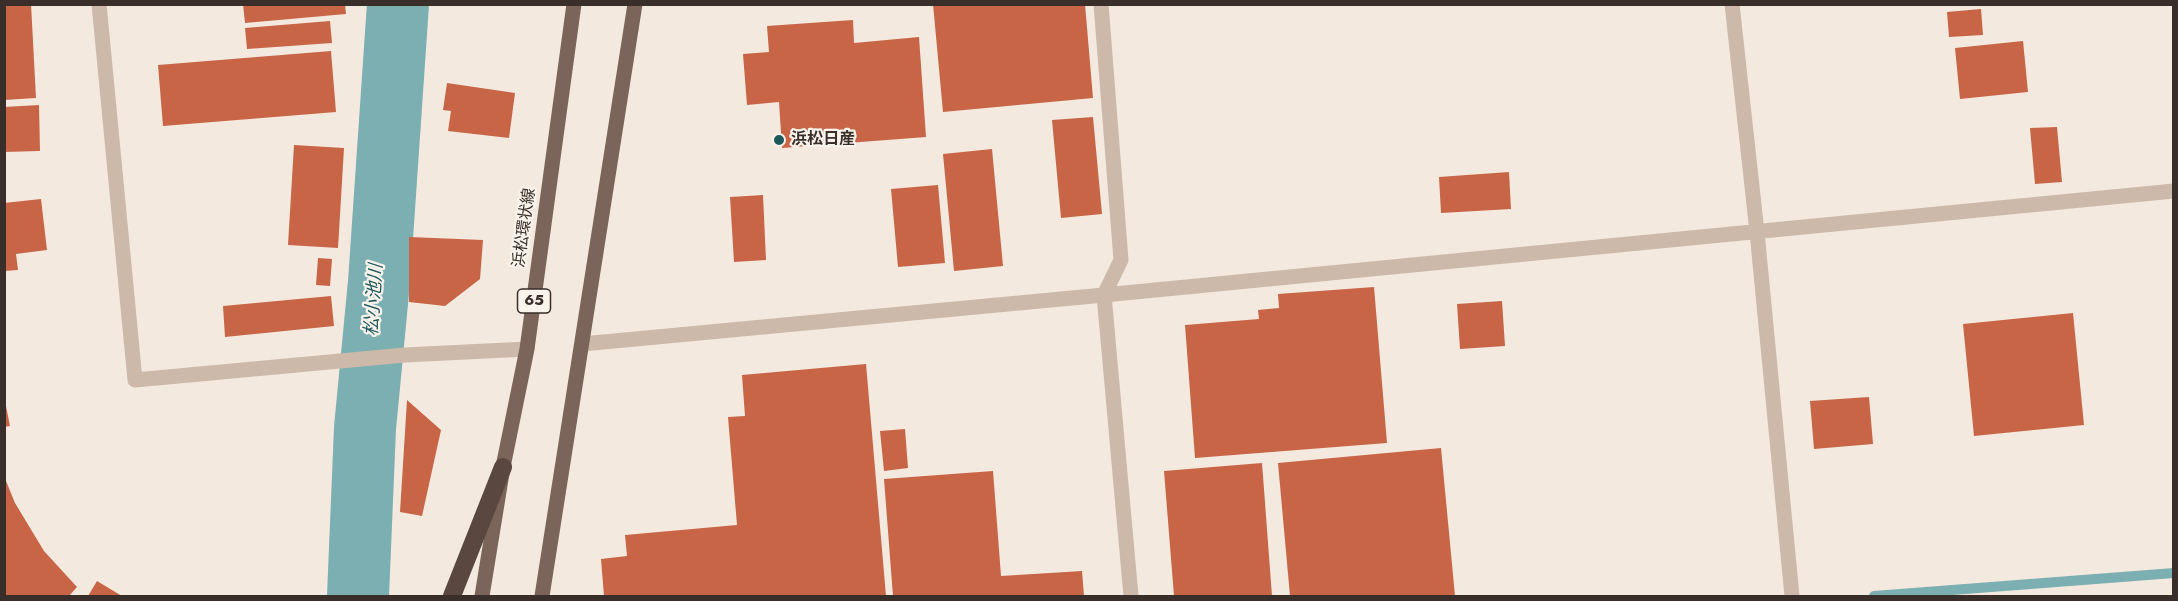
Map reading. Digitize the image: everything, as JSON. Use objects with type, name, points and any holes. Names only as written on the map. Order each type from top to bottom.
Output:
[{"type":"highway","points":[[452,597],[503,467]]},
{"type":"main road","name":"浜松環状線","points":[[482,597],[503,467],[527,350],[574,4]]},
{"type":"main road","points":[[542,597],[634,4]]},
{"type":"street","points":[[99,4],[135,380],[405,355],[527,350]]},
{"type":"street","points":[[1101,4],[1120,260],[1104,296],[1131,597]]},
{"type":"street","points":[[1732,4],[1757,232],[1792,597]]},
{"type":"street","points":[[582,344],[1104,296],[2174,191]]},
{"type":"building","points":[[4,4],[31,4],[36,98],[4,100]]},
{"type":"building","points":[[243,4],[345,4],[346,14],[245,23]]},
{"type":"building","points":[[933,4],[1085,4],[1093,98],[943,112]]},
{"type":"building","points":[[1981,9],[1983,35],[1949,37],[1947,12]]},
{"type":"building","points":[[853,20],[854,43],[919,37],[926,137],[782,148],[779,102],[747,105],[743,54],[769,52],[767,26]]},
{"type":"building","points":[[330,21],[332,43],[247,49],[245,28]]},
{"type":"building","points":[[2023,41],[2028,92],[1960,99],[1955,48]]},
{"type":"building","points":[[331,51],[336,112],[163,126],[158,65]]},
{"type":"building","points":[[447,83],[515,93],[509,138],[448,131],[451,111],[443,110]]},
{"type":"building","points":[[39,105],[40,151],[4,152],[4,107]]},
{"type":"building","points":[[1093,117],[1102,214],[1061,218],[1052,120]]},
{"type":"building","points":[[2057,127],[2062,182],[2035,184],[2030,128]]},
{"type":"building","points":[[294,145],[344,148],[338,248],[288,245]]},
{"type":"building","points":[[992,149],[1003,266],[954,271],[943,154]]},
{"type":"building","points":[[1509,172],[1511,209],[1441,213],[1439,177]]},
{"type":"building","points":[[938,185],[945,263],[898,267],[891,189]]},
{"type":"building","points":[[763,195],[766,260],[734,262],[730,197]]},
{"type":"building","points":[[41,199],[47,250],[16,254],[18,270],[4,271],[4,203]]},
{"type":"building","points":[[409,237],[483,240],[480,279],[445,306],[409,302]]},
{"type":"building","points":[[318,258],[332,259],[330,286],[316,285]]},
{"type":"building","points":[[1374,287],[1387,443],[1195,458],[1185,325],[1259,319],[1258,310],[1279,308],[1278,294]]},
{"type":"building","points":[[331,296],[334,326],[225,337],[223,306]]},
{"type":"building","points":[[1502,301],[1505,346],[1460,349],[1457,304]]},
{"type":"building","points":[[2073,313],[2084,425],[1974,436],[1963,324]]},
{"type":"building","points":[[866,364],[886,596],[604,596],[601,559],[627,556],[625,535],[737,525],[728,417],[745,416],[742,375]]},
{"type":"building","points":[[4,396],[10,426],[4,427]]},
{"type":"building","points":[[1869,397],[1873,444],[1814,449],[1810,401]]},
{"type":"building","points":[[407,400],[441,430],[422,516],[400,512]]},
{"type":"building","points":[[905,429],[908,468],[884,471],[880,431]]},
{"type":"building","points":[[1441,448],[1455,596],[1290,596],[1278,463]]},
{"type":"building","points":[[1262,463],[1272,596],[1174,596],[1164,471]]},
{"type":"building","points":[[993,471],[1001,576],[1082,571],[1084,596],[893,596],[884,479]]},
{"type":"building","points":[[4,476],[15,503],[44,551],[77,587],[69,596],[4,596]]},
{"type":"building","points":[[97,581],[122,596],[88,596]]},
{"type":"waterway","name":"松小池川","points":[[358,596],[365,428],[379,282],[398,4]]},
{"type":"waterway","points":[[1874,596],[2174,573]]},
{"type":"place","name":"浜松日産","points":[[779,140]]}]
